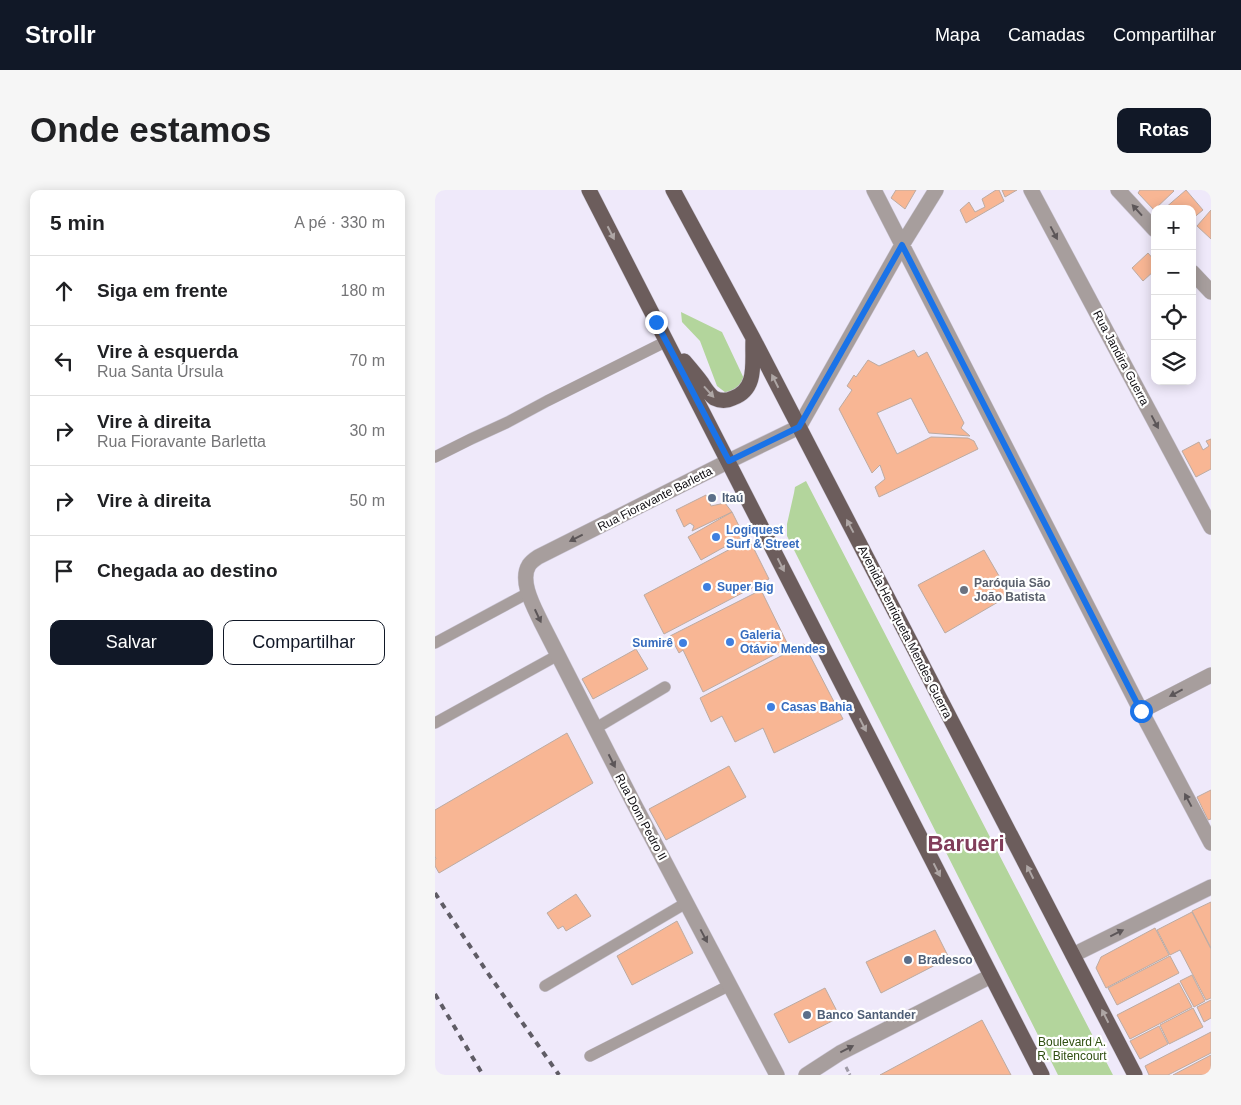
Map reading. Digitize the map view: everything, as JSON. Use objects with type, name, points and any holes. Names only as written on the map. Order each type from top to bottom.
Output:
[{"type":"main road","points":[[589,190],[1042,1075]]},
{"type":"main road","name":"Avenida Henriqueta Mendes Guerra","points":[[673,190],[753,338],[1135,1075]]},
{"type":"main road","points":[[667,341],[710,394],[716,399],[723,401],[730,400],[741,394],[749,386],[752,372],[753,338]]},
{"type":"street","points":[[874,190],[1141,711],[1210,838]]},
{"type":"street","points":[[799,427],[902,245],[936,190]]},
{"type":"street","name":"Rua Jandira Guerra","points":[[1031,190],[1211,527]]},
{"type":"street","points":[[1119,190],[1151,226]]},
{"type":"street","points":[[1196,276],[1211,292]]},
{"type":"street","name":"Rua Fioravante Barletta","points":[[538,557],[799,427]]},
{"type":"street","name":"Rua Dom Pedro II","points":[[538,557],[529,564],[525,577],[528,594],[777,1075]]},
{"type":"street","points":[[1141,711],[1211,675]]},
{"type":"street","points":[[1073,954],[1211,887]]},
{"type":"street","points":[[806,1075],[840,1053],[991,976]]},
{"type":"lane","points":[[435,457],[667,341]]},
{"type":"lane","points":[[435,643],[528,594]]},
{"type":"lane","points":[[435,722],[558,655]]},
{"type":"lane","points":[[596,728],[665,687]]},
{"type":"lane","points":[[545,986],[687,903]]},
{"type":"lane","points":[[590,1056],[730,986]]},
{"type":"green space","points":[[681,312],[722,332],[747,385],[730,396],[717,386],[700,341],[682,322]]},
{"type":"green space","name":"Boulevard A. R. Bitencourt","points":[[806,481],[1113,1075],[1058,1075],[787,536],[787,524],[795,487]]},
{"type":"building","points":[[896,190],[916,190],[905,209],[891,198]]},
{"type":"building","points":[[999,190],[1004,201],[966,223],[960,210],[969,202],[975,212],[985,207],[982,199]]},
{"type":"building","points":[[1002,190],[1017,190],[1005,197]]},
{"type":"building","points":[[1140,190],[1174,191],[1159,205],[1151,205],[1151,207],[1138,193]]},
{"type":"building","points":[[1186,190],[1203,210],[1196,216],[1196,205],[1169,205]]},
{"type":"building","points":[[1211,210],[1211,239],[1197,226]]},
{"type":"building","points":[[1148,253],[1151,256],[1151,274],[1143,281],[1132,268]]},
{"type":"building","points":[[914,350],[918,357],[927,352],[964,423],[961,428],[970,436],[929,433],[911,398],[877,413],[897,454],[931,437],[968,438],[974,441],[978,449],[879,497],[875,487],[885,479],[880,465],[872,473],[839,409],[852,390],[847,386],[868,360],[879,366]]},
{"type":"building","points":[[1211,439],[1211,469],[1196,477],[1182,451],[1199,442],[1203,450],[1209,446],[1206,441]]},
{"type":"building","points":[[706,495],[711,506],[725,503],[732,512],[692,531],[694,526],[690,523],[684,527],[676,510]]},
{"type":"building","name":"Logiquest Surf & Street","points":[[732,512],[744,536],[701,560],[688,537]]},
{"type":"building","name":"Super Big","points":[[749,539],[769,579],[664,634],[644,595]]},
{"type":"building","name":"Paróquia São João Batista","points":[[984,550],[1010,595],[945,633],[918,585]]},
{"type":"building","name":"Galeria Otávio Mendes","points":[[761,590],[789,647],[703,692],[683,650],[679,653],[670,636]]},
{"type":"building","name":"Casas Bahia","points":[[804,644],[843,719],[774,753],[763,728],[735,742],[722,716],[711,722],[700,698]]},
{"type":"building","points":[[636,649],[648,669],[593,699],[582,679]]},
{"type":"building","points":[[567,733],[593,783],[439,873],[435,866],[435,810]]},
{"type":"building","points":[[729,766],[746,797],[666,840],[649,809]]},
{"type":"building","points":[[1211,790],[1211,819],[1208,820],[1197,797]]},
{"type":"building","points":[[576,894],[591,916],[566,931],[563,926],[558,929],[547,913]]},
{"type":"building","points":[[1211,902],[1211,948],[1192,911]]},
{"type":"building","points":[[1192,912],[1211,949],[1211,998],[1206,1000],[1180,950],[1170,955],[1157,930]]},
{"type":"building","points":[[677,921],[693,953],[632,985],[617,956]]},
{"type":"building","points":[[1155,928],[1169,955],[1106,988],[1096,968],[1101,957]]},
{"type":"building","name":"Bradesco","points":[[935,930],[949,958],[881,993],[866,962]]},
{"type":"building","points":[[1170,956],[1179,973],[1117,1005],[1108,988]]},
{"type":"building","points":[[1192,975],[1205,1001],[1194,1007],[1180,981]]},
{"type":"building","points":[[1179,983],[1192,1007],[1130,1039],[1117,1015]]},
{"type":"building","name":"Banco Santander","points":[[825,988],[840,1017],[789,1043],[774,1014]]},
{"type":"building","points":[[1211,1000],[1211,1018],[1204,1022],[1197,1007]]},
{"type":"building","points":[[1193,1008],[1203,1027],[1169,1044],[1160,1025]]},
{"type":"building","points":[[982,1020],[1011,1075],[880,1075]]},
{"type":"building","points":[[1159,1026],[1168,1044],[1140,1059],[1130,1041]]},
{"type":"building","points":[[1211,1032],[1211,1053],[1168,1075],[1149,1075],[1145,1066]]},
{"type":"building","points":[[1211,1055],[1211,1075],[1173,1075]]},
{"type":"railway","points":[[435,893],[487,972],[559,1075]]},
{"type":"railway","points":[[435,994],[483,1075]]},
{"type":"place","name":"Itaú","points":[[712,498]]},
{"type":"place","name":"Logiquest Surf & Street","points":[[716,537]]},
{"type":"place","name":"Super Big","points":[[707,587]]},
{"type":"place","name":"Paróquia São João Batista","points":[[964,590]]},
{"type":"place","name":"Galeria Otávio Mendes","points":[[730,642]]},
{"type":"place","name":"Sumirê","points":[[683,643]]},
{"type":"place","name":"Casas Bahia","points":[[771,707]]},
{"type":"place","name":"Bradesco","points":[[908,960]]},
{"type":"place","name":"Banco Santander","points":[[807,1015]]},
{"type":"district","name":"Barueri","points":[[966,843]]},
{"type":"route","points":[[656,322],[729,461],[799,427],[902,245],[1141,711]]}]
